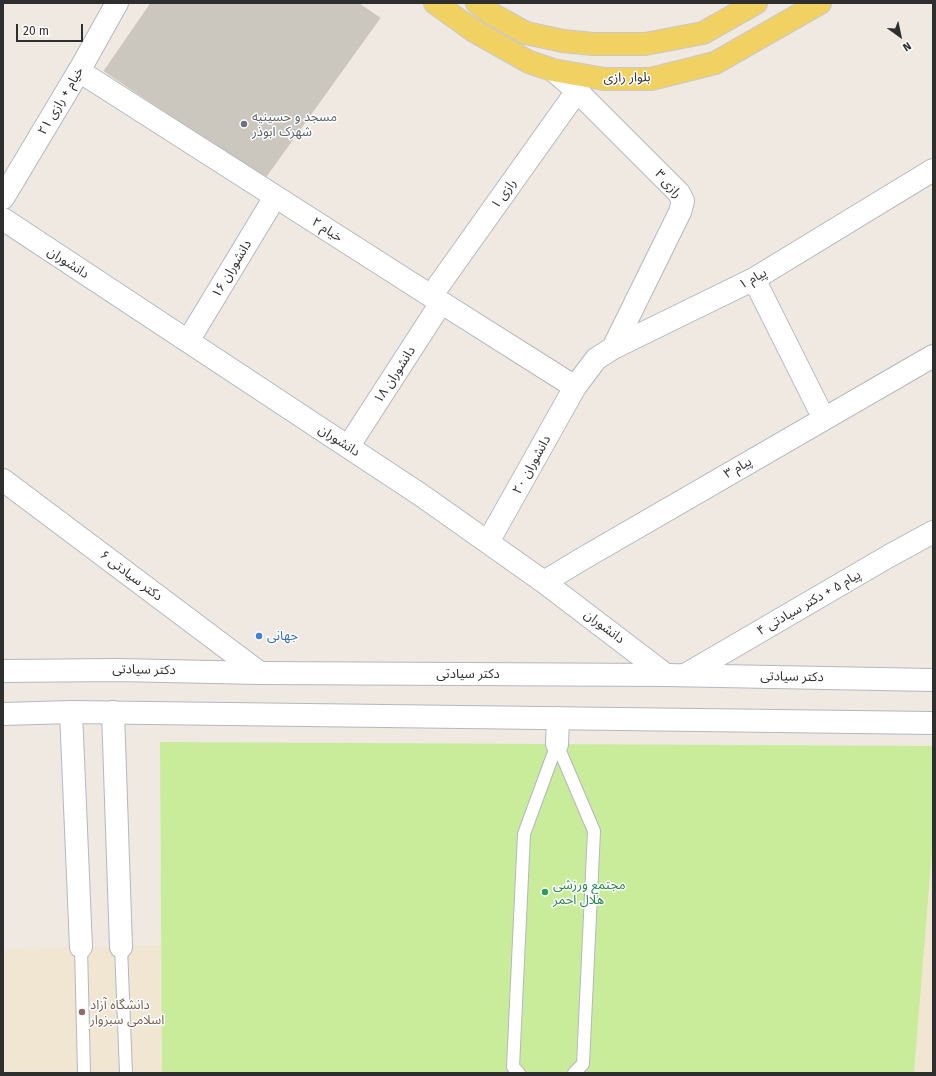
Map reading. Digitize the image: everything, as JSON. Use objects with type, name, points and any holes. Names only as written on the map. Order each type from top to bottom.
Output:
[{"type":"main road","name":"بلوار رازی","points":[[435,3],[474,31],[529,62],[553,70],[604,80],[651,79],[715,63],[820,3]]},
{"type":"main road","points":[[477,3],[490,13],[526,33],[571,42],[593,44],[645,44],[703,32],[756,3]]},
{"type":"street","name":"خیام + رازی ۲۱","points":[[3,198],[79,71],[117,3]]},
{"type":"street","name":"رازی ۳","points":[[553,70],[577,91],[679,193],[683,202],[680,212],[613,348]]},
{"type":"street","name":"خیام ۲","points":[[79,71],[576,387]]},
{"type":"street","name":"رازی ۱","points":[[436,299],[577,91]]},
{"type":"street","name":"پیام ۱","points":[[576,387],[596,359],[613,348],[754,279],[933,170]]},
{"type":"street","name":"دانشوران ۱۶","points":[[188,342],[275,196]]},
{"type":"street","name":"دانشوران","points":[[3,219],[421,495],[676,675]]},
{"type":"street","points":[[754,279],[824,419]]},
{"type":"street","name":"دانشوران ۱۸","points":[[348,447],[436,299]]},
{"type":"street","name":"پیام ۳","points":[[544,582],[933,356]]},
{"type":"street","name":"دانشوران ۲۰","points":[[488,542],[576,387]]},
{"type":"street","name":"دکتر سیادتی ۶","points":[[3,480],[260,673]]},
{"type":"street","name":"پیام ۵ + دکتر سیادتی ۴","points":[[676,675],[933,532]]},
{"type":"street","name":"دکتر سیادتی","points":[[3,672],[117,670],[260,673],[676,675],[933,680]]},
{"type":"street","points":[[71,712],[81,948]]},
{"type":"street","points":[[113,712],[121,946]]},
{"type":"street","points":[[3,714],[113,712],[933,724]]},
{"type":"street","points":[[557,744],[558,718]]},
{"type":"lane","points":[[519,1073],[513,1067],[524,834],[557,744]]},
{"type":"lane","points":[[557,744],[594,831],[582,1064],[574,1073]]},
{"type":"lane","points":[[121,946],[126,1073]]},
{"type":"lane","points":[[81,948],[84,1073]]},
{"type":"shaded area","points":[[933,839],[933,1073],[914,1073]]},
{"type":"shaded area","name":"دانشگاه آزاد اسلامی سبزوار","points":[[161,945],[162,1073],[3,1073],[3,951],[16,949]]},
{"type":"green space","name":"مجتمع ورزشی هلال احمر","points":[[160,742],[933,746],[933,839],[914,1073],[162,1073]]},
{"type":"building","name":"مسجد و حسینیه شهرک ابوذر","points":[[151,3],[358,3],[380,18],[265,178],[104,71]]},
{"type":"place","name":"مسجد و حسینیه شهرک ابوذر","points":[[244,124]]},
{"type":"place","name":"جهانی","points":[[259,636]]},
{"type":"place","name":"مجتمع ورزشی هلال احمر","points":[[545,892]]},
{"type":"place","name":"دانشگاه آزاد اسلامی سبزوار","points":[[82,1012]]}]
